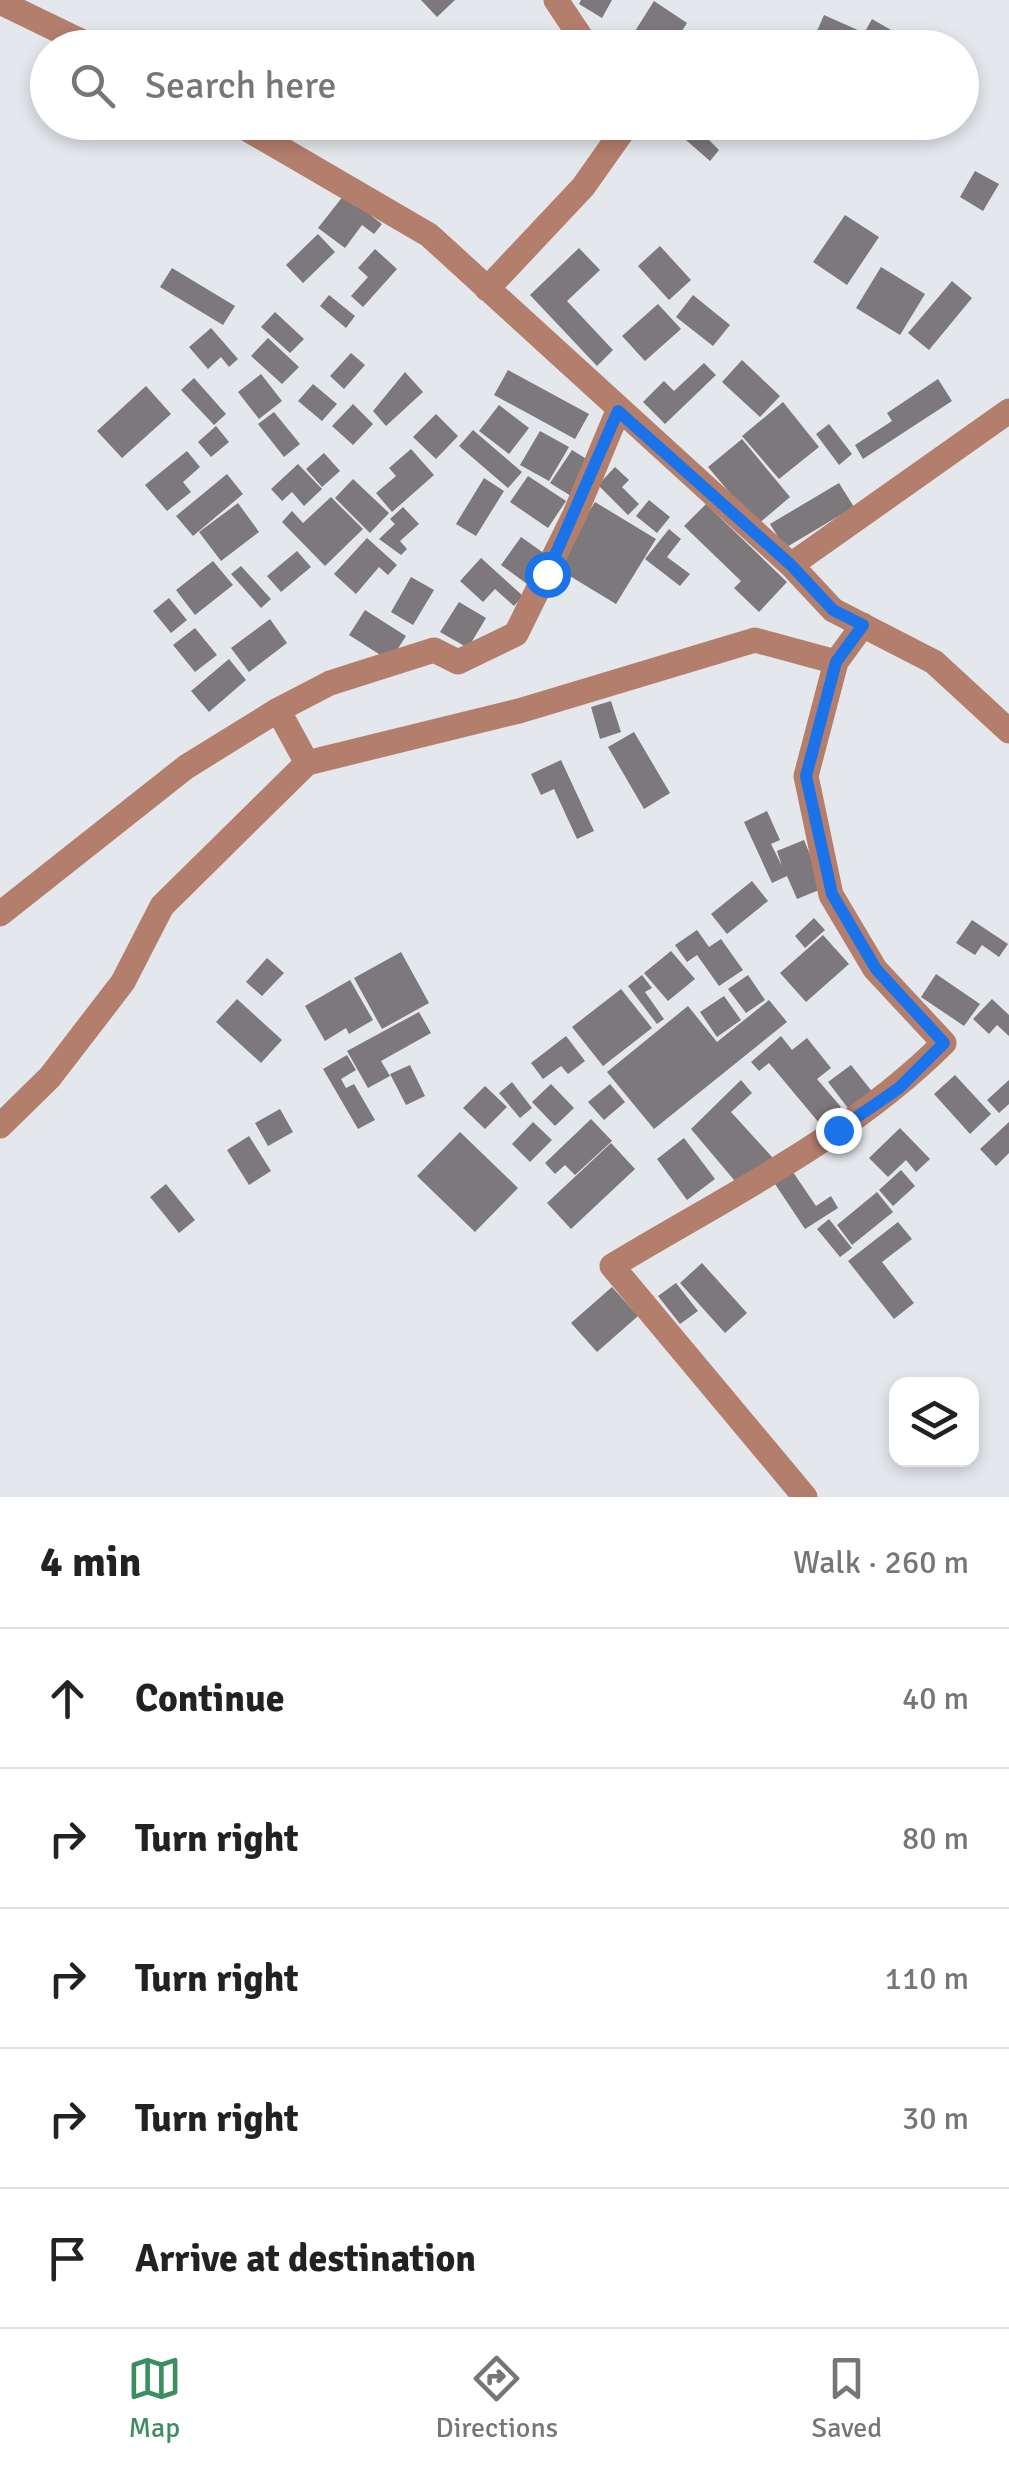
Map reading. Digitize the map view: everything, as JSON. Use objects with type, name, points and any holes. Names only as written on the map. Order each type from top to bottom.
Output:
[{"type":"street","points":[[556,0],[576,30]]},
{"type":"street","points":[[0,2],[58,30]]},
{"type":"street","points":[[265,140],[428,236],[791,565],[833,610],[934,662],[1009,731]]},
{"type":"street","points":[[487,289],[584,187],[617,140]]},
{"type":"street","points":[[0,914],[186,767],[278,710],[330,683],[434,650],[458,662],[516,634],[575,514],[618,411]]},
{"type":"street","points":[[791,565],[1009,411]]},
{"type":"street","points":[[806,1497],[612,1266],[838,1130],[899,1088],[944,1043],[876,969],[832,894],[806,776],[836,662],[863,625]]},
{"type":"street","points":[[0,1126],[50,1077],[123,982],[162,906],[307,763],[519,712],[755,640],[836,662]]},
{"type":"street","points":[[278,710],[307,763]]},
{"type":"building","points":[[421,0],[455,0],[437,17]]},
{"type":"building","points":[[581,0],[612,0],[602,18],[579,4]]},
{"type":"building","points":[[654,1],[687,23],[683,30],[636,30]]},
{"type":"building","points":[[824,15],[858,30],[818,30]]},
{"type":"building","points":[[872,19],[891,30],[866,30]]},
{"type":"building","points":[[686,140],[709,140],[719,150],[710,161]]},
{"type":"building","points":[[975,171],[999,184],[983,211],[960,197]]},
{"type":"building","points":[[344,195],[382,224],[374,234],[362,225],[345,248],[318,228]]},
{"type":"building","points":[[845,215],[879,237],[847,285],[813,262]]},
{"type":"building","points":[[318,234],[335,252],[303,283],[286,265]]},
{"type":"building","points":[[660,246],[691,280],[669,300],[638,266]]},
{"type":"building","points":[[579,248],[600,270],[567,301],[613,350],[597,366],[530,295]]},
{"type":"building","points":[[375,249],[397,269],[363,307],[351,296],[368,277],[358,268]]},
{"type":"building","points":[[881,267],[925,294],[900,335],[856,308]]},
{"type":"building","points":[[172,268],[235,306],[223,325],[160,287]]},
{"type":"building","points":[[952,281],[972,298],[929,350],[908,333]]},
{"type":"building","points":[[329,295],[355,316],[346,328],[320,306]]},
{"type":"building","points":[[693,295],[730,325],[713,346],[676,317]]},
{"type":"building","points":[[658,304],[681,329],[645,361],[622,336]]},
{"type":"building","points":[[275,312],[304,339],[290,353],[261,327]]},
{"type":"building","points":[[211,328],[238,359],[229,367],[221,357],[208,369],[189,347]]},
{"type":"building","points":[[268,338],[299,367],[282,384],[251,356]]},
{"type":"building","points":[[351,353],[365,365],[344,389],[330,376]]},
{"type":"building","points":[[742,360],[780,396],[760,417],[722,382]]},
{"type":"building","points":[[704,363],[716,375],[665,424],[643,402],[664,381],[674,391]]},
{"type":"building","points":[[508,370],[589,414],[575,439],[494,395]]},
{"type":"building","points":[[405,372],[423,392],[386,426],[373,411]]},
{"type":"building","points":[[261,374],[282,401],[259,419],[238,392]]},
{"type":"building","points":[[194,378],[226,414],[214,425],[181,390]]},
{"type":"building","points":[[938,379],[952,401],[863,459],[855,445],[892,421],[887,413]]},
{"type":"building","points":[[313,384],[337,404],[322,421],[298,401]]},
{"type":"building","points":[[146,386],[171,414],[122,458],[97,431]]},
{"type":"building","points":[[783,402],[819,447],[779,479],[742,436]]},
{"type":"building","points":[[353,404],[373,424],[353,445],[332,426]]},
{"type":"building","points":[[499,405],[529,428],[509,454],[479,431]]},
{"type":"building","points":[[274,412],[300,444],[284,457],[258,424]]},
{"type":"building","points":[[436,414],[458,436],[436,459],[413,437]]},
{"type":"building","points":[[829,424],[852,454],[839,465],[816,434]]},
{"type":"building","points":[[216,426],[229,442],[211,457],[198,442]]},
{"type":"building","points":[[473,430],[522,472],[508,488],[459,446]]},
{"type":"building","points":[[540,431],[569,447],[549,481],[520,465]]},
{"type":"building","points":[[742,439],[790,497],[757,525],[708,467]]},
{"type":"building","points":[[411,449],[434,475],[392,512],[376,493],[396,476],[389,468]]},
{"type":"building","points":[[572,450],[593,463],[571,496],[550,483]]},
{"type":"building","points":[[187,451],[200,467],[183,482],[191,492],[167,511],[145,485]]},
{"type":"building","points":[[324,453],[340,471],[322,487],[306,469]]},
{"type":"building","points":[[298,464],[322,489],[304,506],[292,492],[282,501],[271,489]]},
{"type":"building","points":[[615,467],[629,480],[622,487],[639,504],[628,515],[598,485]]},
{"type":"building","points":[[227,474],[243,494],[193,536],[176,516]]},
{"type":"building","points":[[528,476],[566,501],[548,528],[510,502]]},
{"type":"building","points":[[484,478],[504,491],[476,536],[456,524]]},
{"type":"building","points":[[353,479],[389,513],[370,533],[335,498]]},
{"type":"building","points":[[839,483],[854,507],[785,548],[770,524]]},
{"type":"building","points":[[331,497],[363,529],[325,566],[282,522],[292,511],[303,523]]},
{"type":"building","points":[[649,500],[670,517],[657,533],[636,516]]},
{"type":"building","points":[[595,502],[656,539],[616,604],[555,567]]},
{"type":"building","points":[[238,503],[259,532],[221,561],[199,532]]},
{"type":"building","points":[[706,504],[787,582],[759,612],[734,588],[741,581],[684,526]]},
{"type":"building","points":[[403,507],[419,524],[400,541],[407,549],[401,555],[379,539],[395,524],[390,519]]},
{"type":"building","points":[[669,529],[681,539],[667,557],[690,574],[680,586],[645,559]]},
{"type":"building","points":[[521,537],[548,556],[527,584],[501,565]]},
{"type":"building","points":[[367,538],[397,565],[388,575],[379,567],[356,594],[334,574]]},
{"type":"building","points":[[297,551],[311,567],[281,592],[267,576]]},
{"type":"building","points":[[481,558],[523,596],[514,606],[495,589],[483,602],[460,581]]},
{"type":"building","points":[[213,561],[233,585],[195,615],[176,590]]},
{"type":"building","points":[[241,566],[271,599],[261,608],[231,574]]},
{"type":"building","points":[[411,577],[434,590],[413,625],[391,612]]},
{"type":"building","points":[[169,598],[187,620],[171,633],[153,611]]},
{"type":"building","points":[[459,602],[486,618],[468,648],[440,632]]},
{"type":"building","points":[[365,610],[406,636],[390,661],[349,635]]},
{"type":"building","points":[[270,619],[287,643],[249,672],[231,648]]},
{"type":"building","points":[[195,628],[217,655],[195,672],[173,645]]},
{"type":"building","points":[[229,659],[246,680],[209,712],[191,691]]},
{"type":"building","points":[[611,701],[621,732],[600,739],[591,707]]},
{"type":"building","points":[[634,732],[670,793],[644,809],[608,747]]},
{"type":"building","points":[[561,760],[594,831],[577,839],[554,789],[541,795],[531,774]]},
{"type":"building","points":[[767,811],[780,840],[771,844],[782,866],[777,851],[804,840],[824,888],[797,899],[787,876],[772,883],[744,822]]},
{"type":"building","points":[[752,881],[768,901],[727,934],[711,914]]},
{"type":"building","points":[[814,918],[825,930],[805,948],[795,936]]},
{"type":"building","points":[[972,920],[1008,944],[999,957],[982,945],[975,955],[956,943]]},
{"type":"building","points":[[697,930],[709,947],[721,939],[743,970],[719,986],[697,955],[687,962],[675,945]]},
{"type":"building","points":[[823,935],[849,964],[806,1002],[780,973]]},
{"type":"building","points":[[671,951],[695,979],[668,1001],[644,973]]},
{"type":"building","points":[[401,952],[429,1003],[382,1029],[354,978]]},
{"type":"building","points":[[267,958],[284,973],[262,996],[246,982]]},
{"type":"building","points":[[936,974],[980,1004],[964,1026],[921,997]]},
{"type":"building","points":[[642,975],[652,988],[645,992],[664,1019],[657,1024],[628,986]]},
{"type":"building","points":[[748,975],[765,1000],[746,1013],[728,989]]},
{"type":"building","points":[[350,980],[373,1020],[349,1034],[346,1028],[325,1041],[305,1006]]},
{"type":"building","points":[[621,989],[652,1028],[603,1066],[572,1027]]},
{"type":"building","points":[[724,996],[741,1020],[717,1037],[700,1012]]},
{"type":"building","points":[[237,999],[282,1040],[261,1063],[216,1022]]},
{"type":"building","points":[[992,999],[1009,1015],[1009,1036],[997,1025],[989,1034],[973,1019]]},
{"type":"building","points":[[769,1000],[787,1022],[654,1129],[607,1072],[688,1006],[717,1042]]},
{"type":"building","points":[[419,1012],[431,1033],[381,1061],[390,1076],[368,1088],[347,1051]]},
{"type":"building","points":[[566,1036],[585,1061],[568,1074],[561,1066],[543,1079],[531,1063]]},
{"type":"building","points":[[781,1036],[792,1050],[807,1038],[831,1068],[817,1079],[841,1107],[820,1124],[769,1063],[759,1071],[751,1062]]},
{"type":"building","points":[[347,1055],[356,1070],[341,1079],[346,1088],[354,1084],[375,1120],[358,1129],[323,1069]]},
{"type":"building","points":[[410,1065],[425,1096],[406,1105],[390,1074]]},
{"type":"building","points":[[851,1065],[874,1094],[851,1112],[828,1082]]},
{"type":"building","points":[[955,1075],[991,1114],[970,1134],[934,1094]]},
{"type":"building","points":[[741,1080],[752,1093],[731,1112],[773,1158],[740,1187],[691,1129]]},
{"type":"building","points":[[1009,1080],[1009,1104],[999,1113],[987,1100]]},
{"type":"building","points":[[512,1082],[532,1108],[520,1118],[499,1093]]},
{"type":"building","points":[[551,1084],[574,1108],[555,1126],[532,1102]]},
{"type":"building","points":[[610,1084],[625,1102],[604,1120],[588,1102]]},
{"type":"building","points":[[485,1086],[507,1107],[485,1129],[463,1108]]},
{"type":"building","points":[[280,1109],[293,1132],[268,1146],[255,1123]]},
{"type":"building","points":[[591,1119],[612,1141],[575,1175],[565,1165],[555,1174],[545,1163]]},
{"type":"building","points":[[533,1122],[552,1140],[530,1162],[512,1144]]},
{"type":"building","points":[[1009,1122],[1009,1153],[996,1166],[980,1149]]},
{"type":"building","points":[[900,1128],[930,1159],[916,1172],[906,1160],[888,1177],[869,1158]]},
{"type":"building","points":[[460,1132],[518,1188],[475,1232],[417,1176]]},
{"type":"building","points":[[249,1136],[271,1171],[249,1185],[227,1150]]},
{"type":"building","points":[[684,1138],[715,1179],[687,1200],[657,1159]]},
{"type":"building","points":[[611,1143],[635,1169],[571,1229],[547,1203]]},
{"type":"building","points":[[901,1170],[915,1186],[893,1206],[879,1190]]},
{"type":"building","points":[[793,1172],[816,1206],[831,1196],[838,1208],[805,1229],[775,1184]]},
{"type":"building","points":[[166,1184],[195,1220],[179,1233],[150,1197]]},
{"type":"building","points":[[877,1192],[893,1212],[852,1245],[837,1225]]},
{"type":"building","points":[[829,1219],[852,1248],[840,1257],[817,1229]]},
{"type":"building","points":[[898,1222],[912,1239],[882,1262],[914,1303],[894,1319],[848,1261]]},
{"type":"building","points":[[702,1263],[747,1313],[725,1333],[680,1283]]},
{"type":"building","points":[[676,1283],[698,1311],[680,1324],[658,1296]]},
{"type":"building","points":[[612,1287],[638,1316],[597,1352],[571,1323]]},
{"type":"route","points":[[547,574],[618,411],[791,565],[833,610],[863,625],[836,662],[806,776],[832,894],[876,969],[944,1043],[899,1088],[838,1130]]}]
